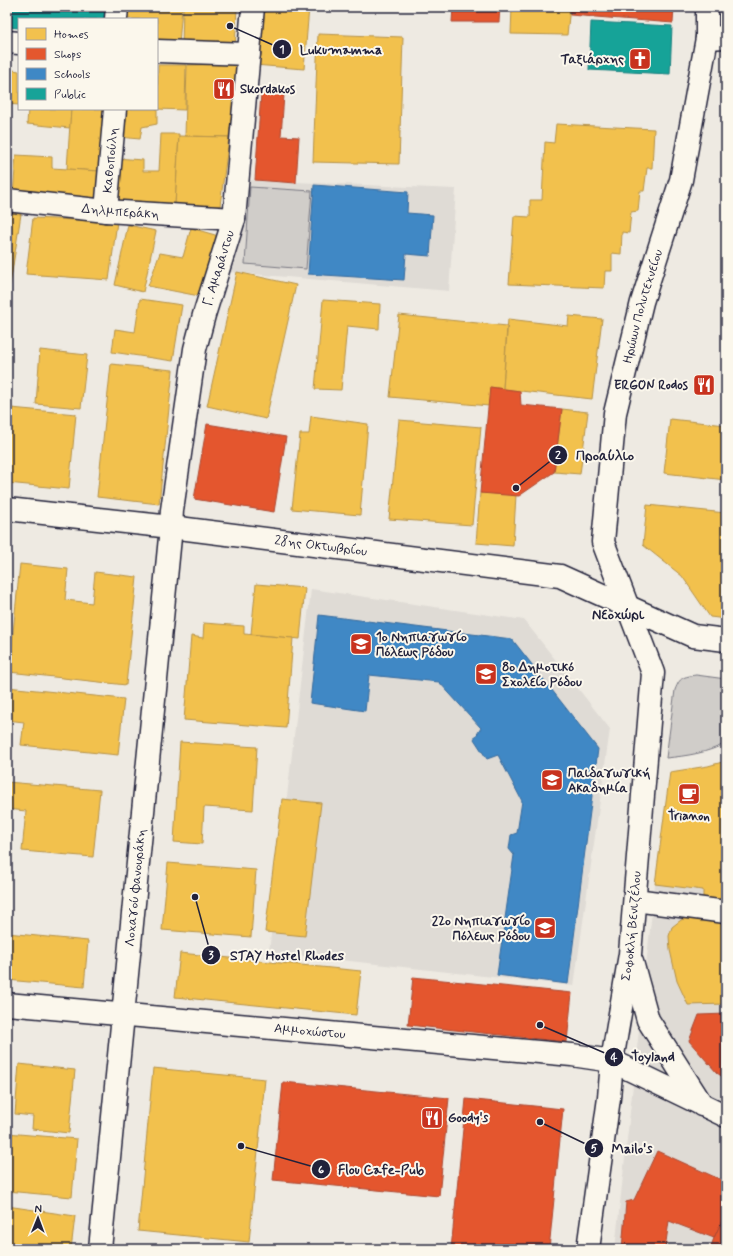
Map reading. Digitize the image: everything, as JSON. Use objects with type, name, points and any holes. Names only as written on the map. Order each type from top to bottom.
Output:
[{"type":"street","points":[[116,18],[117,7]]},
{"type":"street","name":"Γ. Αμαράντου","points":[[171,527],[172,510],[195,349],[234,219],[253,7]]},
{"type":"street","name":"Ηρώων Πολυτεχνείου","points":[[628,606],[603,542],[615,413],[642,302],[681,180],[716,38],[707,7]]},
{"type":"street","points":[[7,42],[18,43]]},
{"type":"street","points":[[158,51],[249,54]]},
{"type":"street","name":"Καθοπούλη","points":[[106,211],[115,110]]},
{"type":"street","name":"Δηλμπεράκη","points":[[7,200],[106,211],[234,219]]},
{"type":"street","name":"28ης Οκτωβρίου","points":[[7,509],[171,527],[560,576],[693,636],[726,640]]},
{"type":"street","name":"Λοχαγού Φανουράκη","points":[[100,1249],[171,527]]},
{"type":"street","name":"Σοφοκλή Βενιζέλου","points":[[588,1249],[609,1098],[612,1061],[630,954],[653,673],[628,606]]},
{"type":"street","points":[[635,900],[726,912]]},
{"type":"street","points":[[630,954],[648,1020],[702,1105]]},
{"type":"street","name":"Αμμοχώστου","points":[[7,1004],[572,1055],[612,1061],[726,1116]]},
{"type":"shaded area","points":[[247,180],[456,189],[449,291],[230,272]]},
{"type":"shaded area","points":[[250,187],[312,191],[306,269],[245,264]]},
{"type":"shaded area","points":[[311,589],[524,620],[610,729],[574,986],[269,952]]},
{"type":"shaded area","points":[[696,675],[726,679],[726,743],[704,752],[666,758],[675,690],[682,678]]},
{"type":"shaded area","points":[[726,761],[726,1249],[615,1249],[655,884],[670,772],[708,766]]},
{"type":"building: Homes","points":[[119,7],[182,7],[179,44],[158,44],[158,18],[118,18]]},
{"type":"building: Homes","points":[[183,7],[237,7],[235,50],[182,48]]},
{"type":"building: Homes","points":[[260,7],[309,7],[304,69],[254,65]]},
{"type":"building: Homes","points":[[512,7],[570,7],[567,35],[511,34]]},
{"type":"building: Homes","points":[[318,34],[403,37],[399,164],[313,162]]},
{"type":"building: Homes","points":[[237,64],[229,137],[185,136],[187,65]]},
{"type":"building: Homes","points":[[158,65],[186,65],[185,110],[158,109]]},
{"type":"building: Homes","points":[[7,69],[18,71],[18,105],[7,104]]},
{"type":"building: Homes","points":[[28,110],[71,110],[70,128],[27,124]]},
{"type":"building: Homes","points":[[71,110],[105,110],[99,171],[67,169]]},
{"type":"building: Homes","points":[[120,110],[157,110],[157,124],[142,127],[140,139],[118,137]]},
{"type":"building: Homes","points":[[556,124],[654,129],[652,168],[647,168],[644,191],[640,191],[638,211],[631,212],[629,233],[622,232],[621,254],[612,253],[612,271],[605,271],[604,288],[509,284],[514,216],[530,217],[530,200],[542,200],[545,142],[554,143]]},
{"type":"building: Homes","points":[[161,134],[179,134],[175,206],[113,203],[115,158],[143,160],[143,171],[159,171]]},
{"type":"building: Homes","points":[[179,136],[229,137],[220,206],[175,206]]},
{"type":"building: Homes","points":[[16,155],[52,157],[52,168],[99,171],[97,204],[13,196]]},
{"type":"building: Homes","points":[[7,213],[21,214],[10,285],[7,285]]},
{"type":"building: Homes","points":[[33,218],[117,222],[109,280],[26,274]]},
{"type":"building: Homes","points":[[128,225],[156,231],[143,292],[115,285]]},
{"type":"building: Homes","points":[[191,228],[222,237],[199,296],[148,286],[160,253],[183,257]]},
{"type":"building: Homes","points":[[237,272],[296,285],[266,419],[207,406]]},
{"type":"building: Homes","points":[[140,299],[182,305],[173,361],[112,352],[115,329],[135,332]]},
{"type":"building: Homes","points":[[323,300],[380,304],[379,329],[347,326],[341,390],[315,389]]},
{"type":"building: Homes","points":[[399,315],[507,326],[503,389],[490,387],[489,406],[390,397]]},
{"type":"building: Homes","points":[[569,316],[602,319],[592,399],[503,389],[508,319],[568,326]]},
{"type":"building: Homes","points":[[40,350],[87,355],[81,408],[36,404]]},
{"type":"building: Homes","points":[[111,364],[173,370],[159,504],[97,497]]},
{"type":"building: Homes","points":[[11,408],[76,414],[69,489],[7,483],[7,458]]},
{"type":"building: Homes","points":[[562,409],[588,412],[580,474],[554,472]]},
{"type":"building: Homes","points":[[311,416],[368,424],[360,515],[292,509],[300,434],[309,434]]},
{"type":"building: Homes","points":[[670,419],[726,425],[726,480],[664,473]]},
{"type":"building: Homes","points":[[399,420],[481,427],[472,525],[389,519]]},
{"type":"building: Homes","points":[[480,493],[516,495],[513,546],[476,543]]},
{"type":"building: Homes","points":[[647,505],[726,513],[726,619],[710,617],[682,576],[643,545]]},
{"type":"building: Homes","points":[[20,564],[68,569],[65,600],[92,603],[95,572],[137,577],[126,685],[9,672]]},
{"type":"building: Homes","points":[[256,584],[305,588],[300,639],[251,634]]},
{"type":"building: Homes","points":[[204,623],[244,626],[244,634],[293,638],[286,728],[184,720],[191,636],[203,638]]},
{"type":"building: Homes","points":[[7,687],[124,699],[118,755],[21,745],[24,722],[7,720]]},
{"type":"building: Homes","points":[[180,742],[257,747],[253,810],[204,807],[202,844],[174,842]]},
{"type":"building: Homes","points":[[726,761],[726,905],[703,902],[703,890],[655,884],[670,772],[708,766]]},
{"type":"building: Homes","points":[[7,782],[100,790],[93,857],[22,851],[26,811],[7,809]]},
{"type":"building: Homes","points":[[282,799],[321,803],[305,936],[265,932]]},
{"type":"building: Homes","points":[[168,863],[256,870],[251,937],[162,930]]},
{"type":"building: Homes","points":[[692,916],[726,920],[726,1004],[688,1005],[677,981],[670,950],[669,936],[672,927],[681,920]]},
{"type":"building: Homes","points":[[7,933],[88,941],[84,987],[7,980]]},
{"type":"building: Homes","points":[[180,953],[361,971],[356,1015],[175,997]]},
{"type":"building: Homes","points":[[19,1064],[75,1070],[69,1133],[32,1129],[33,1116],[15,1114]]},
{"type":"building: Homes","points":[[153,1068],[265,1079],[249,1242],[138,1231]]},
{"type":"building: Homes","points":[[7,1133],[77,1139],[72,1197],[7,1191]]},
{"type":"building: Homes","points":[[7,1206],[75,1216],[71,1249],[7,1249]]},
{"type":"building: Shops","points":[[453,7],[500,7],[499,22],[452,22]]},
{"type":"building: Shops","points":[[570,7],[674,7],[673,23],[570,15]]},
{"type":"building: Shops","points":[[261,93],[284,95],[281,136],[299,137],[296,183],[255,180]]},
{"type":"building: Shops","points":[[490,387],[520,391],[521,405],[562,409],[554,472],[519,496],[480,493]]},
{"type":"building: Shops","points":[[207,424],[286,437],[274,512],[194,499]]},
{"type":"building: Shops","points":[[413,977],[572,993],[567,1042],[408,1025]]},
{"type":"building: Shops","points":[[726,1014],[726,1079],[717,1073],[689,1041],[699,1015]]},
{"type":"building: Shops","points":[[283,1082],[449,1098],[439,1196],[273,1180]]},
{"type":"building: Shops","points":[[466,1099],[563,1109],[549,1249],[451,1249]]},
{"type":"building: Shops","points":[[657,1151],[726,1182],[726,1212],[714,1238],[669,1221],[665,1249],[622,1249],[626,1202],[634,1200]]},
{"type":"building: Shops","points":[[726,1212],[726,1249],[710,1249],[714,1238]]},
{"type":"building: Schools","points":[[314,185],[408,192],[407,213],[433,215],[430,256],[406,254],[404,280],[308,274]]},
{"type":"building: Schools","name":"Παιδαγωγική Ακαδημία","points":[[319,615],[512,639],[598,749],[568,984],[497,975],[514,855],[509,849],[511,835],[517,833],[522,801],[498,755],[487,759],[474,739],[481,728],[439,682],[369,675],[365,711],[310,703]]},
{"type":"building: Public","points":[[7,7],[114,7],[113,18],[18,18],[18,28],[7,27]]},
{"type":"building: Public","points":[[591,22],[672,26],[670,74],[589,70]]},
{"type":"place","name":"Lukumamma","points":[[230,26]]},
{"type":"place","name":"Ταξιάρχης","points":[[640,59]]},
{"type":"place","name":"Skordakos","points":[[224,89]]},
{"type":"place","name":"ERGON Rodos","points":[[704,385]]},
{"type":"place","name":"Προαύλιο","points":[[516,488]]},
{"type":"place","name":"1ο Νηπιαγωγίο Πόλεως Ρόδου","points":[[361,644]]},
{"type":"place","name":"8ο Δημοτικό Σχολείο Ρόδου","points":[[486,674]]},
{"type":"place","name":"Παιδαγωγική Ακαδημία","points":[[552,780]]},
{"type":"place","name":"Trianon","points":[[689,794]]},
{"type":"place","name":"STAY Hostel Rhodes","points":[[195,897]]},
{"type":"place","name":"22ο Νηπιαγωγίο Πόλεως Ρόδου","points":[[545,928]]},
{"type":"place","name":"Toyland","points":[[540,1025]]},
{"type":"place","name":"Goody's","points":[[432,1118]]},
{"type":"place","name":"Mailo's","points":[[540,1122]]},
{"type":"place","name":"Flou Cafe-Pub","points":[[241,1146]]},
{"type":"district","name":"Νεοχώρι","points":[[618,615]]}]
